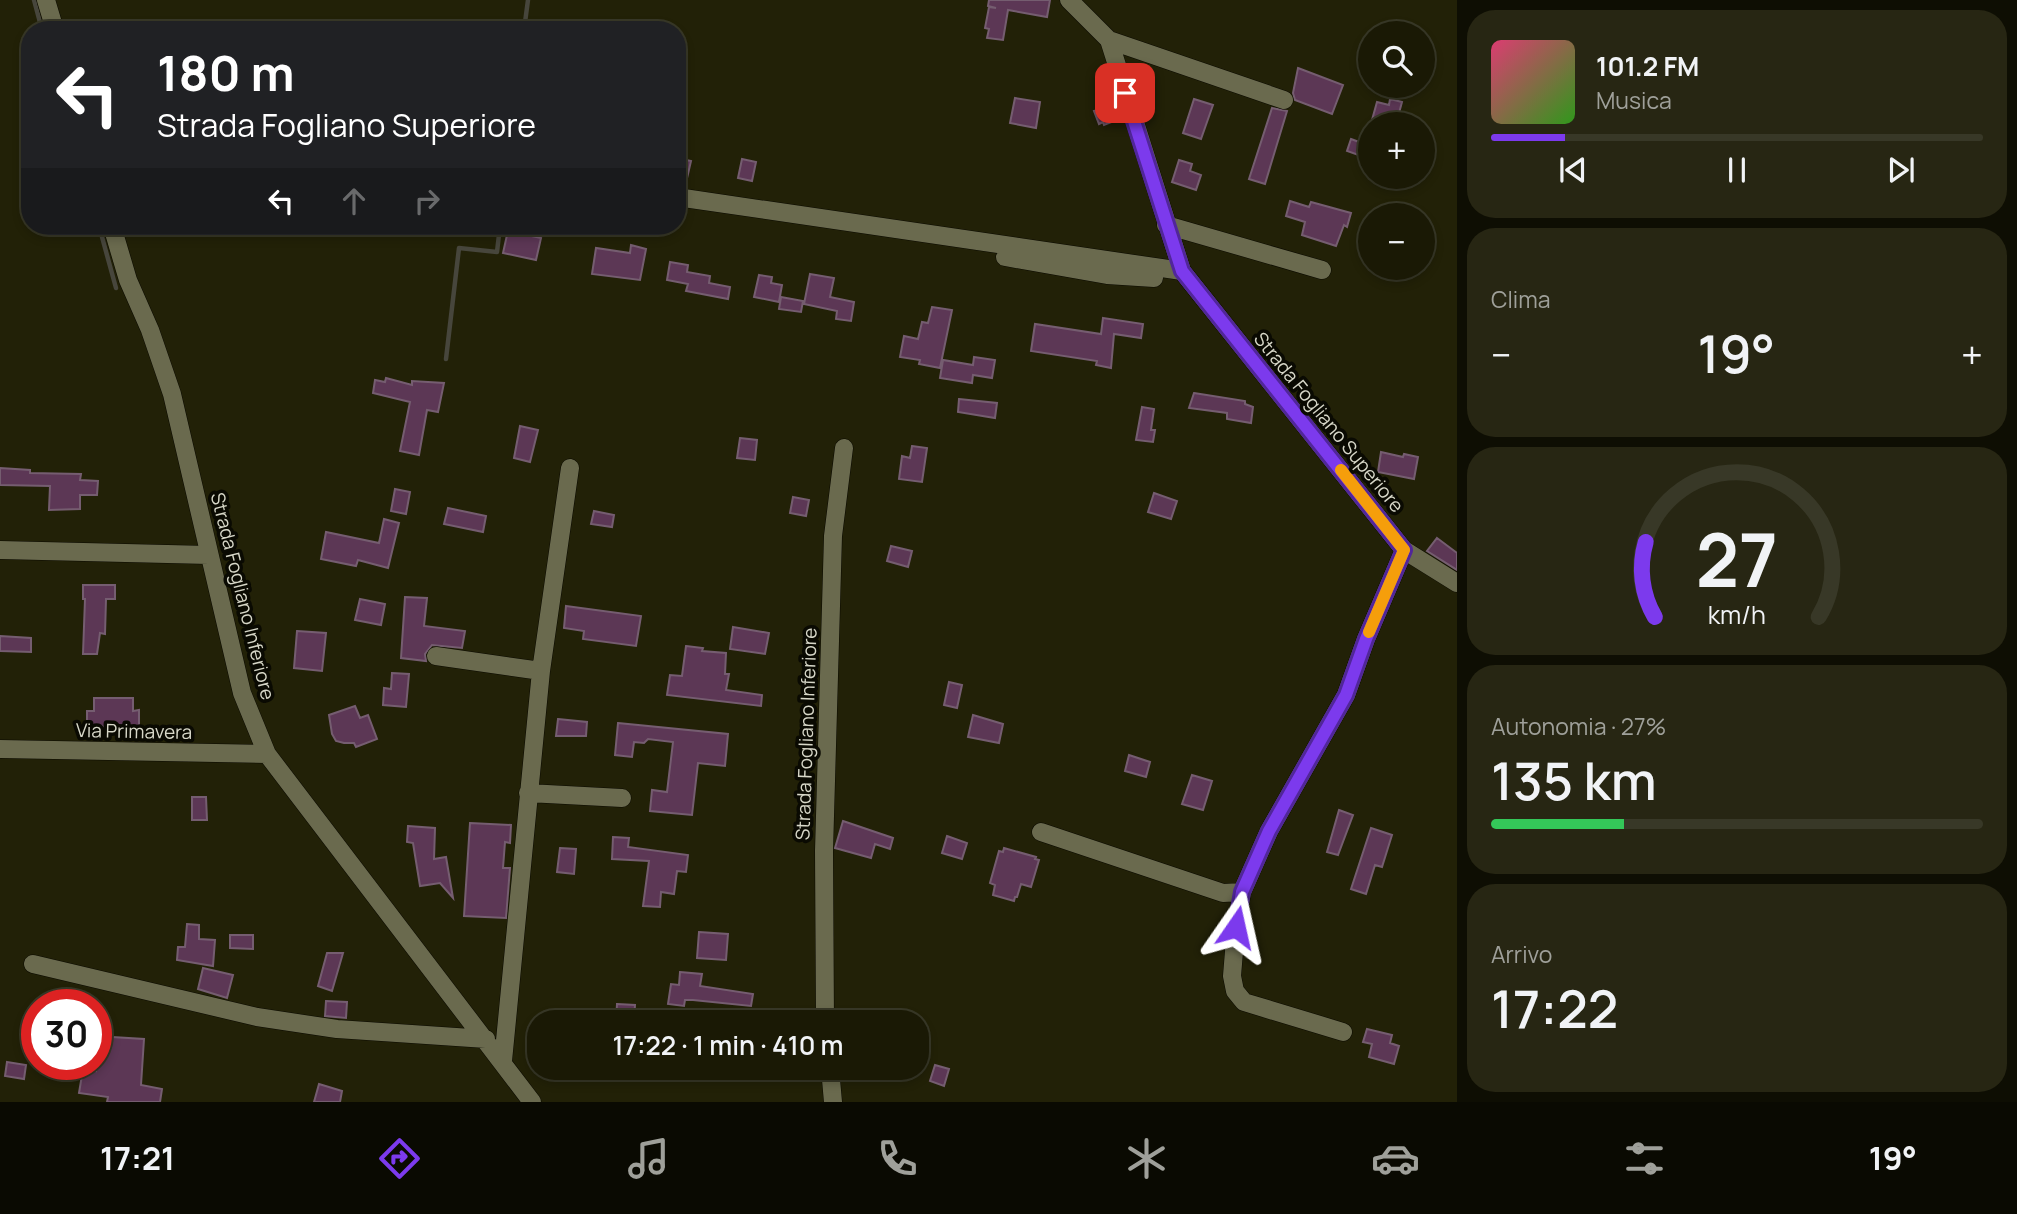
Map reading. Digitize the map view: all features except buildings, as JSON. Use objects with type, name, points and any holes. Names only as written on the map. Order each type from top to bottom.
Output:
[{"type":"street","points":[[46,0],[52,21]]},
{"type":"street","points":[[1069,0],[1109,40],[1284,100]]},
{"type":"street","name":"Strada Fogliano Superiore","points":[[1109,40],[1166,225],[1186,276],[1404,550],[1457,583]]},
{"type":"street","points":[[686,198],[1186,276]]},
{"type":"street","points":[[1166,225],[1322,270]]},
{"type":"street","name":"Strada Fogliano Inferiore","points":[[115,235],[128,280],[150,330],[172,394],[242,693],[267,754],[503,1060],[532,1102]]},
{"type":"street","points":[[964,250],[1107,275],[1186,276]]},
{"type":"street","name":"Strada Fogliano Inferiore","points":[[825,1010],[824,851],[832,550],[844,448]]},
{"type":"street","points":[[503,1060],[541,671],[570,468]]},
{"type":"street","points":[[0,550],[209,555]]},
{"type":"street","points":[[1343,1032],[1244,1002],[1235,991],[1232,976],[1236,927],[1242,892],[1269,831],[1346,695],[1366,639],[1404,550]]},
{"type":"street","points":[[436,656],[541,671]]},
{"type":"street","name":"Via Primavera","points":[[0,749],[267,754]]},
{"type":"street","points":[[528,793],[622,798]]},
{"type":"street","points":[[1041,832],[1223,893],[1242,892]]},
{"type":"street","points":[[33,964],[257,1017],[337,1029],[486,1038]]},
{"type":"street","points":[[831,1080],[833,1102]]},
{"type":"waterway","points":[[34,0],[40,21]]},
{"type":"waterway","points":[[525,21],[528,0]]},
{"type":"waterway","points":[[101,235],[116,288]]},
{"type":"waterway","points":[[446,359],[459,248],[497,252],[499,235]]},
{"type":"slow traffic","points":[[1341,470],[1404,550],[1369,632]]},
{"type":"route","points":[[1125,93],[1182,271],[1404,550],[1366,639],[1346,695],[1269,831],[1242,892],[1236,927]]}]
